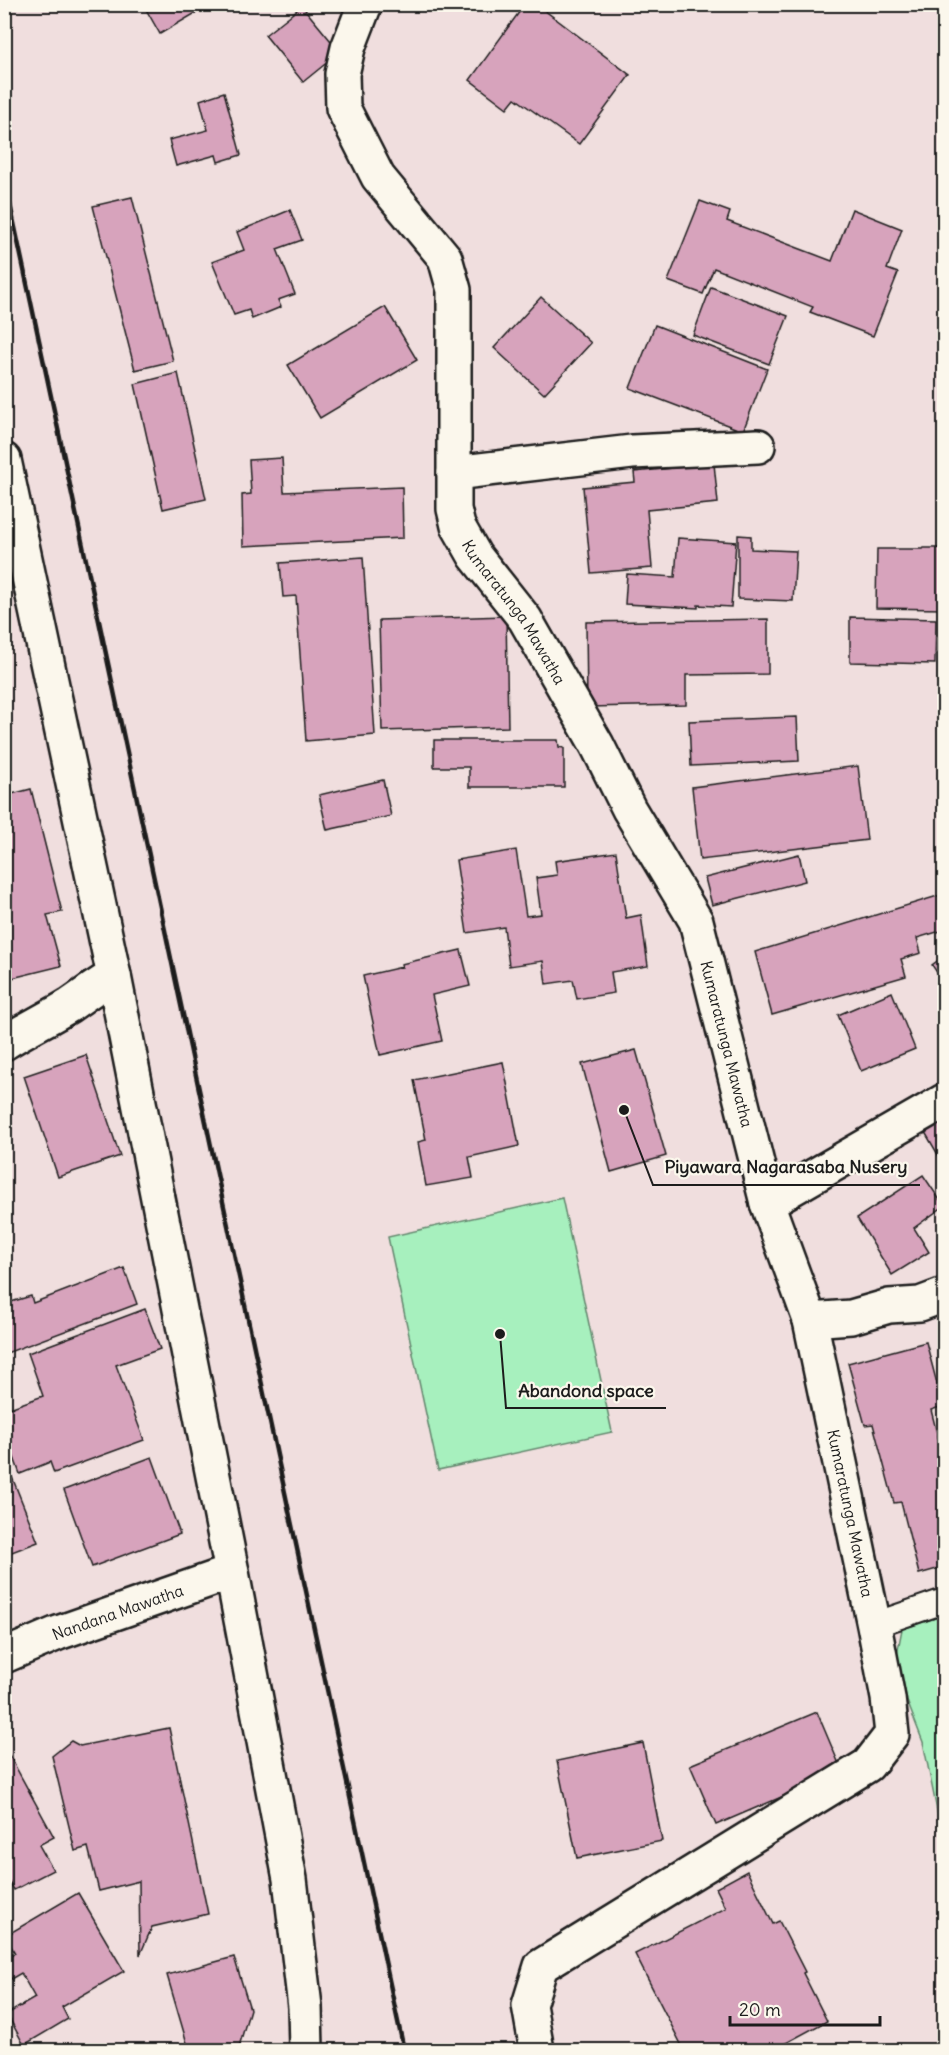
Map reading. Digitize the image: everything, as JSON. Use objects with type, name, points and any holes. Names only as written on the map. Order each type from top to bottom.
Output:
[{"type":"street","name":"Kumaratunga Mawatha","points":[[365,4],[348,48],[342,74],[343,108],[378,177],[446,258],[454,290],[454,509],[458,526],[475,556],[525,619],[597,745],[629,808],[696,921],[767,1203],[810,1320],[874,1625],[888,1698],[892,1734],[868,1765],[541,1966],[529,2005],[537,2050]]},
{"type":"street","points":[[454,473],[632,452],[758,446]]},
{"type":"street","points":[[4,460],[114,976],[232,1572],[290,1879],[305,2007],[306,2050]]},
{"type":"street","points":[[4,1043],[43,1022],[114,976]]},
{"type":"street","points":[[767,1203],[945,1101]]},
{"type":"street","points":[[810,1320],[851,1317],[889,1306],[920,1304],[945,1295]]},
{"type":"street","name":"Nandana Mawatha","points":[[4,1656],[58,1633],[232,1572]]},
{"type":"lane","points":[[874,1625],[945,1601]]},
{"type":"green space","points":[[562,1198],[612,1432],[438,1470],[388,1237]]},
{"type":"green space","points":[[944,1615],[944,1845],[923,1742],[907,1701],[897,1655],[902,1629]]},
{"type":"building","points":[[143,4],[211,4],[160,34]]},
{"type":"building","points":[[525,4],[536,4],[630,75],[579,144],[515,98],[507,108],[470,80]]},
{"type":"building","points":[[302,6],[340,52],[303,82],[265,35]]},
{"type":"building","points":[[224,92],[241,155],[218,162],[216,155],[176,166],[169,140],[208,130],[200,100]]},
{"type":"building","points":[[132,197],[173,361],[135,370],[93,206]]},
{"type":"building","points":[[700,201],[730,212],[727,221],[832,261],[852,209],[902,229],[887,269],[898,273],[873,336],[810,312],[813,307],[714,268],[703,294],[668,281]]},
{"type":"building","points":[[290,210],[302,240],[277,249],[295,294],[278,300],[281,307],[252,319],[249,310],[234,315],[212,262],[244,250],[237,232]]},
{"type":"building","points":[[711,287],[788,316],[769,364],[693,335]]},
{"type":"building","points":[[541,297],[591,343],[544,394],[494,348]]},
{"type":"building","points":[[385,307],[417,360],[320,418],[288,365]]},
{"type":"building","points":[[655,325],[767,369],[743,431],[630,388]]},
{"type":"building","points":[[178,373],[206,499],[163,509],[135,384]]},
{"type":"building","points":[[282,458],[284,492],[402,487],[403,538],[243,546],[242,495],[251,494],[249,460]]},
{"type":"building","points":[[714,464],[718,503],[647,510],[652,568],[591,573],[583,487],[635,482],[634,472]]},
{"type":"building","points":[[738,535],[751,536],[751,549],[796,551],[793,601],[738,599]]},
{"type":"building","points":[[678,538],[736,542],[731,607],[698,605],[698,608],[625,604],[627,574],[675,577]]},
{"type":"building","points":[[944,548],[944,609],[876,608],[877,549]]},
{"type":"building","points":[[363,557],[375,735],[306,741],[296,596],[283,597],[280,563]]},
{"type":"building","points":[[506,616],[508,727],[382,731],[379,620]]},
{"type":"building","points":[[850,617],[936,619],[935,664],[850,662]]},
{"type":"building","points":[[768,619],[768,674],[686,675],[686,705],[587,707],[586,622]]},
{"type":"building","points":[[797,717],[799,761],[691,766],[689,721]]},
{"type":"building","points":[[434,740],[558,740],[559,747],[564,748],[564,787],[469,787],[469,767],[434,767]]},
{"type":"building","points":[[858,766],[867,840],[700,860],[692,787]]},
{"type":"building","points":[[383,780],[391,816],[327,830],[319,795]]},
{"type":"building","points":[[31,789],[62,912],[47,915],[61,966],[4,980],[4,796]]},
{"type":"building","points":[[516,850],[526,916],[541,914],[536,878],[557,875],[555,861],[616,852],[626,918],[641,915],[648,966],[611,972],[614,993],[577,999],[573,980],[546,984],[543,961],[509,966],[504,927],[467,933],[456,860]]},
{"type":"building","points":[[799,854],[805,881],[712,905],[705,878]]},
{"type":"building","points":[[944,894],[944,930],[917,938],[921,953],[901,959],[906,976],[772,1015],[755,952]]},
{"type":"building","points":[[461,950],[470,986],[432,995],[442,1041],[380,1055],[363,976],[402,967],[401,964]]},
{"type":"building","points":[[944,956],[944,983],[932,965]]},
{"type":"building","points":[[4,985],[12,1016],[4,1018]]},
{"type":"building","points":[[892,992],[915,1049],[861,1071],[838,1015]]},
{"type":"building","points":[[636,1050],[666,1156],[611,1172],[582,1064]]},
{"type":"building","points":[[86,1055],[120,1156],[58,1177],[24,1076]]},
{"type":"building","points":[[503,1062],[519,1146],[469,1157],[473,1178],[426,1186],[418,1142],[426,1140],[414,1080]]},
{"type":"building","points":[[944,1114],[944,1165],[922,1127]]},
{"type":"building","points":[[923,1175],[944,1206],[914,1228],[929,1252],[892,1275],[857,1218]]},
{"type":"building","points":[[124,1268],[137,1304],[4,1354],[4,1304],[31,1296],[33,1303]]},
{"type":"building","points":[[145,1309],[160,1349],[116,1365],[144,1440],[54,1473],[50,1462],[20,1474],[12,1452],[4,1455],[4,1410],[43,1396],[28,1353]]},
{"type":"building","points":[[926,1342],[943,1406],[931,1410],[944,1461],[944,1567],[919,1574],[901,1502],[894,1503],[873,1424],[865,1425],[848,1363]]},
{"type":"building","points":[[152,1457],[180,1534],[92,1567],[64,1490]]},
{"type":"building","points":[[6,1462],[38,1542],[4,1555],[4,1463]]},
{"type":"building","points":[[817,1712],[842,1771],[716,1825],[690,1765]]},
{"type":"building","points":[[169,1728],[208,1914],[152,1927],[140,1955],[139,1881],[99,1891],[88,1847],[75,1851],[52,1756],[71,1741],[80,1746]]},
{"type":"building","points":[[643,1743],[662,1841],[577,1858],[557,1761]]},
{"type":"building","points":[[7,1751],[54,1837],[39,1845],[53,1870],[14,1890],[4,1873],[4,1752]]},
{"type":"building","points":[[747,1871],[773,1924],[779,1921],[827,2021],[773,2050],[684,2050],[635,1954],[726,1908],[716,1888]]},
{"type":"building","points":[[78,1893],[124,1971],[62,2007],[68,2019],[24,2045],[7,2014],[35,1998],[21,1973],[4,1983],[4,1959],[15,1953],[5,1936]]},
{"type":"building","points":[[234,1957],[250,2009],[238,2050],[189,2050],[167,1975]]},
{"type":"railway","points":[[4,176],[404,2050]]},
{"type":"place","name":"Piyawara Nagarasaba Nusery","points":[[624,1110]]},
{"type":"place","name":"Abandond space","points":[[500,1334]]}]
